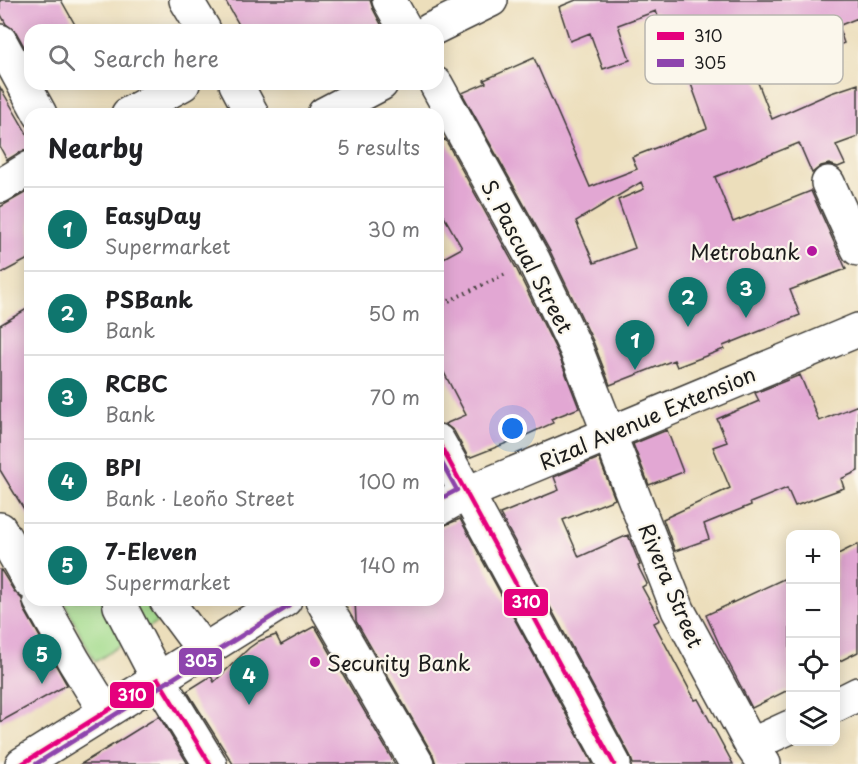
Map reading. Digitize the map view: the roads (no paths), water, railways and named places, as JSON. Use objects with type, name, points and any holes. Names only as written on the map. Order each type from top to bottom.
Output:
[{"type":"street","points":[[186,0],[200,24]]},
{"type":"street","points":[[389,0],[403,24]]},
{"type":"street","points":[[442,24],[491,0]]},
{"type":"street","points":[[0,41],[24,85]]},
{"type":"street","points":[[27,90],[37,108]]},
{"type":"street","points":[[139,108],[172,90]]},
{"type":"street","points":[[239,90],[249,108]]},
{"type":"street","points":[[335,108],[370,90]]},
{"type":"street","name":"S. Pascual Street","points":[[439,90],[534,261],[576,349],[610,432]]},
{"type":"street","points":[[0,186],[24,172]]},
{"type":"street","points":[[828,183],[858,249]]},
{"type":"street","name":"Rizal Avenue Extension","points":[[444,506],[466,493],[858,330]]},
{"type":"street","name":"Rivera Street","points":[[610,432],[678,610],[757,754]]},
{"type":"street","points":[[444,452],[614,764]]},
{"type":"street","points":[[0,529],[24,571]]},
{"type":"street","points":[[43,606],[105,711]]},
{"type":"street","points":[[120,606],[158,679],[210,764]]},
{"type":"street","points":[[170,606],[204,651]]},
{"type":"street","points":[[325,606],[417,764]]},
{"type":"street","points":[[22,764],[204,651],[255,609]]},
{"type":"street","points":[[840,703],[858,694]]},
{"type":"street","points":[[757,754],[786,730]]},
{"type":"place","name":"Metrobank","points":[[812,251]]},
{"type":"place","name":"RCBC","points":[[746,318]]},
{"type":"place","name":"PSBank","points":[[688,327]]},
{"type":"place","name":"EasyDay","points":[[635,370]]},
{"type":"place","name":"Security Bank","points":[[315,662]]},
{"type":"place","name":"7-Eleven","points":[[42,684]]},
{"type":"place","name":"BPI","points":[[249,705]]}]
